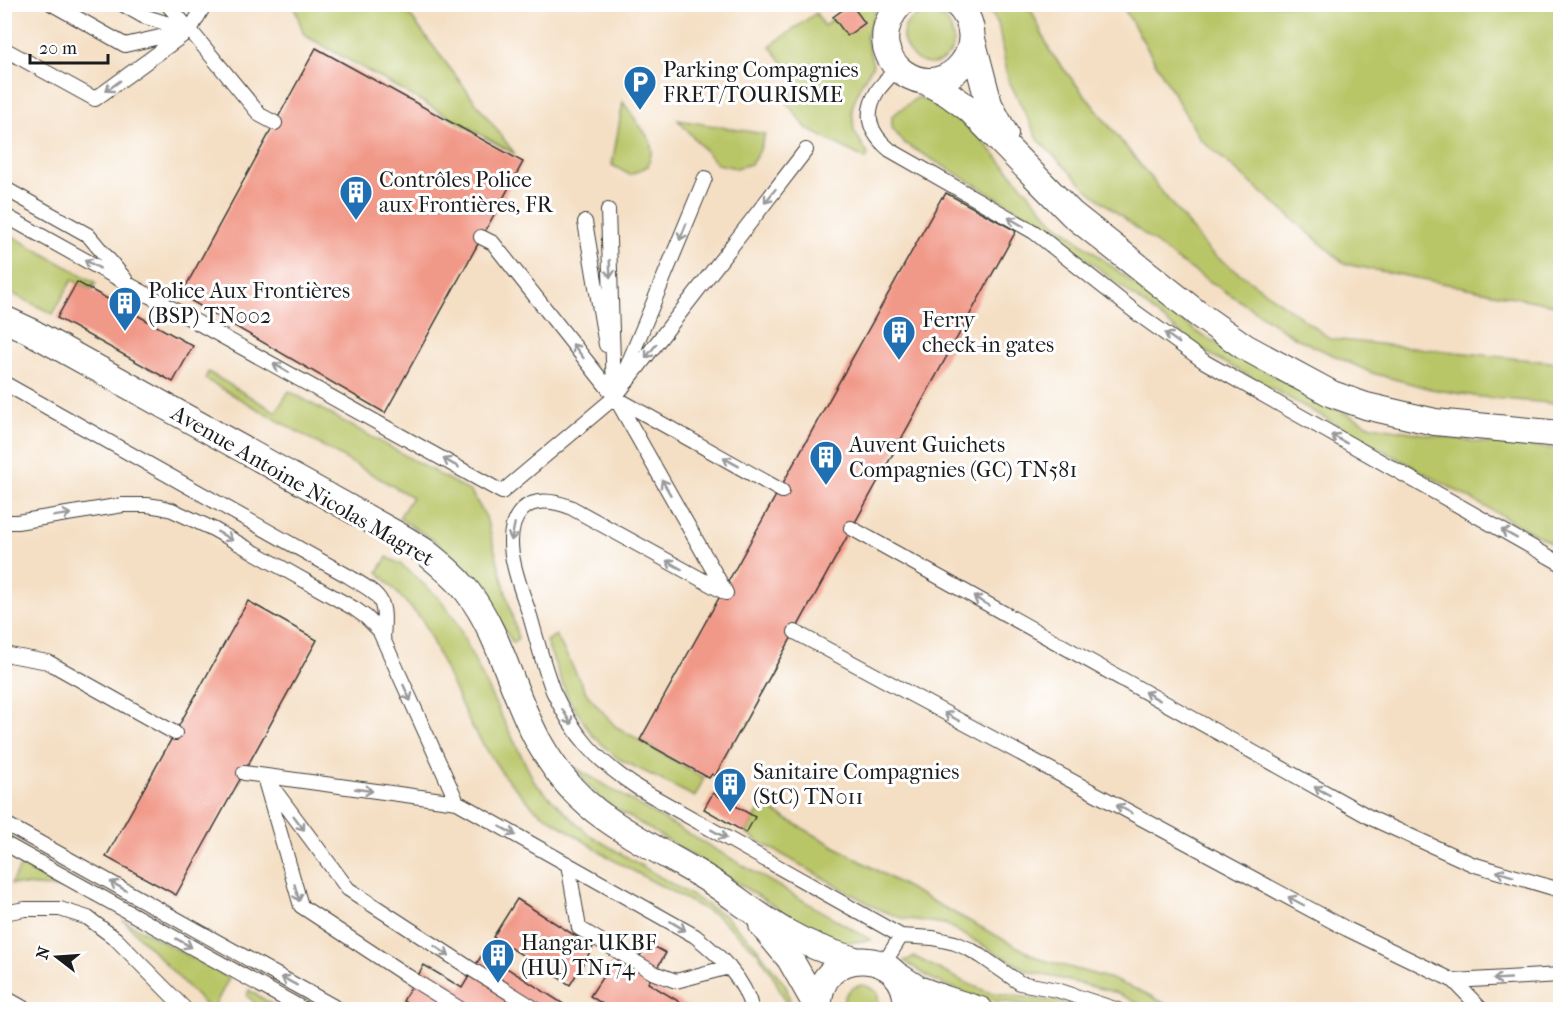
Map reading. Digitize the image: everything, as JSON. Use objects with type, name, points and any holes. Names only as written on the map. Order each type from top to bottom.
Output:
[{"type":"street","points":[[957,4],[968,19],[989,104],[1018,158]]},
{"type":"street","points":[[893,11],[885,43],[889,56],[897,68],[947,93],[969,110],[1072,214],[1213,326],[1245,347],[1332,393],[1366,406],[1427,421],[1560,434]]},
{"type":"street","points":[[925,81],[939,80],[957,70],[966,59],[972,39]]},
{"type":"street","name":"Avenue Antoine Nicolas Magret","points":[[4,319],[38,335],[424,551],[442,565],[467,591],[480,610],[527,720],[540,744],[569,785],[596,811],[612,823],[707,879],[783,931],[826,952],[855,960],[869,960],[889,969]]},
{"type":"street","name":"Avenue Antoine Nicolas Magret","points":[[744,905],[790,960],[819,1010]]},
{"type":"street","points":[[819,1010],[824,982],[837,968],[855,960]]},
{"type":"street","points":[[889,969],[901,982],[906,1010]]},
{"type":"street","points":[[889,969],[918,989],[980,1010]]},
{"type":"lane","points":[[52,4],[124,45],[190,30]]},
{"type":"lane","points":[[122,4],[143,16],[190,30]]},
{"type":"lane","points":[[167,4],[260,115],[275,123]]},
{"type":"lane","points":[[183,4],[190,30]]},
{"type":"lane","points":[[190,30],[192,4]]},
{"type":"lane","points":[[4,49],[95,99],[190,30],[205,4]]},
{"type":"lane","points":[[897,68],[873,99],[870,116],[870,124],[876,137],[890,150],[1034,232],[1138,314],[1204,362],[1560,562]]},
{"type":"lane","points":[[4,215],[502,492],[615,397],[806,150]]},
{"type":"lane","points":[[615,397],[705,178]]},
{"type":"lane","points":[[4,188],[88,235],[130,285]]},
{"type":"lane","points":[[608,210],[615,397]]},
{"type":"lane","points":[[585,222],[615,397]]},
{"type":"lane","points":[[481,237],[494,243],[615,397],[726,593],[570,507],[549,501],[532,503],[519,514],[514,524],[512,554],[548,678],[562,710],[591,751],[621,777],[638,788],[901,936],[933,938],[955,943],[981,956],[1020,983],[1057,990],[1118,1010]]},
{"type":"lane","points":[[4,383],[376,593],[384,610],[383,639]]},
{"type":"lane","points":[[615,397],[782,491]]},
{"type":"lane","points":[[4,522],[123,505],[147,505],[172,510],[213,529],[356,609],[379,630],[457,802]]},
{"type":"lane","points":[[852,528],[1373,819],[1472,864],[1560,891]]},
{"type":"lane","points":[[795,632],[1347,929],[1454,981],[1482,1010]]},
{"type":"lane","points":[[4,654],[48,662],[174,733]]},
{"type":"lane","points":[[244,773],[457,802],[695,936],[709,946],[729,967],[744,989],[752,1010]]},
{"type":"lane","points":[[264,776],[301,906],[462,1010]]},
{"type":"lane","points":[[264,776],[348,889],[537,1010]]},
{"type":"lane","points":[[4,823],[340,1010]]},
{"type":"lane","points":[[4,843],[304,1010]]},
{"type":"lane","points":[[568,864],[579,928],[654,973],[676,981],[729,967]]},
{"type":"lane","points":[[4,913],[25,909],[60,909],[88,918],[116,939],[186,1010]]},
{"type":"lane","points":[[889,969],[901,936]]},
{"type":"lane","points":[[1454,981],[1560,975]]},
{"type":"lane","points":[[4,997],[27,1010]]},
{"type":"green space","points":[[294,5],[402,5],[515,154],[304,35]]},
{"type":"green space","points":[[852,5],[878,5],[866,37],[873,65],[860,86],[852,108],[854,131],[868,154],[866,159],[807,129],[776,89],[805,92],[770,46],[816,13],[824,26]]},
{"type":"green space","points":[[985,5],[1029,5],[1051,53],[1210,252],[1331,339],[1560,363],[1560,404],[1481,397],[1431,389],[1372,373],[1296,338],[1177,260],[1089,191],[1039,141],[1008,79],[998,23]]},
{"type":"green space","points":[[1122,5],[1560,5],[1560,306],[1345,264],[1200,139]]},
{"type":"green space","points":[[933,13],[948,22],[953,36],[952,46],[949,54],[937,63],[926,63],[915,58],[907,48],[903,37],[905,26],[915,17]]},
{"type":"green space","points":[[918,97],[947,110],[983,141],[1053,221],[1200,334],[1318,400],[1372,426],[1476,442],[1560,449],[1560,548],[1202,350],[1042,224],[904,143],[892,128],[892,116]]},
{"type":"green space","points":[[623,102],[650,140],[652,151],[648,166],[630,175],[612,165]]},
{"type":"green space","points":[[678,120],[765,134],[759,152],[751,164],[736,168],[717,164]]},
{"type":"green space","points":[[4,232],[96,283],[92,289],[72,280],[53,314],[5,290]]},
{"type":"green space","points":[[208,372],[276,412],[289,391],[471,492],[486,517],[518,638],[513,643],[468,571],[435,541],[399,518],[412,497],[205,379]]},
{"type":"green space","points":[[387,557],[402,565],[438,597],[455,619],[535,783],[588,834],[724,915],[754,944],[786,986],[792,1009],[786,1009],[784,998],[773,976],[758,953],[717,916],[613,860],[535,809],[504,776],[471,726],[423,621],[378,572]]},
{"type":"green space","points":[[556,635],[587,694],[615,726],[704,778],[695,797],[617,758],[592,735],[568,698],[546,641]]},
{"type":"green space","points":[[572,766],[871,940],[837,944],[819,938],[768,902],[602,800]]},
{"type":"green space","points":[[762,805],[906,887],[1040,959],[1111,979],[1175,1009],[1151,1009],[1114,992],[1028,971],[945,924],[901,918],[878,909],[746,834]]},
{"type":"green space","points":[[21,865],[61,888],[11,884]]},
{"type":"green space","points":[[123,920],[229,978],[213,1009],[209,1009]]},
{"type":"green space","points":[[915,957],[988,992],[1079,1005],[1089,1009],[1061,1009],[990,1000],[963,993],[930,978],[904,961]]},
{"type":"green space","points":[[862,985],[877,992],[879,1003],[877,1009],[844,1009],[847,993]]},
{"type":"green space","points":[[249,990],[279,1009],[262,1009],[247,996]]},
{"type":"building","points":[[851,4],[865,23],[847,36],[833,17]]},
{"type":"building","name":"Contrôles Police aux Frontières, FR","points":[[316,48],[523,162],[385,413],[181,295]]},
{"type":"building","name":"Ferry check-in gates","points":[[946,193],[1016,231],[715,776],[712,774],[709,778],[640,740]]},
{"type":"building","name":"Police Aux Frontières (BSP) TN002","points":[[77,282],[193,346],[173,382],[57,318]]},
{"type":"building","points":[[248,601],[317,640],[176,895],[106,857]]},
{"type":"building","name":"Sanitaire Compagnies (StC) TN011","points":[[713,793],[755,817],[746,833],[704,809]]},
{"type":"building","points":[[517,899],[593,947],[570,985],[493,937]]},
{"type":"building","points":[[648,943],[666,953],[648,983],[693,1010],[612,1010],[590,996],[613,961],[630,972]]},
{"type":"building","name":"Hangar UKBF (HU) TN174","points":[[483,953],[573,1010],[417,1010],[403,1001],[424,965],[462,988]]},
{"type":"place","name":"Parking Compagnies FRET/TOURISME","points":[[640,111]]},
{"type":"place","name":"Contrôles Police aux Frontières, FR","points":[[356,221]]},
{"type":"place","name":"Police Aux Frontières (BSP) TN002","points":[[125,332]]},
{"type":"place","name":"Ferry check-in gates","points":[[899,361]]},
{"type":"place","name":"Auvent Guichets Compagnies (GC) TN581","points":[[826,486]]},
{"type":"place","name":"Sanitaire Compagnies (StC) TN011","points":[[730,813]]},
{"type":"place","name":"Hangar UKBF (HU) TN174","points":[[498,984]]}]
